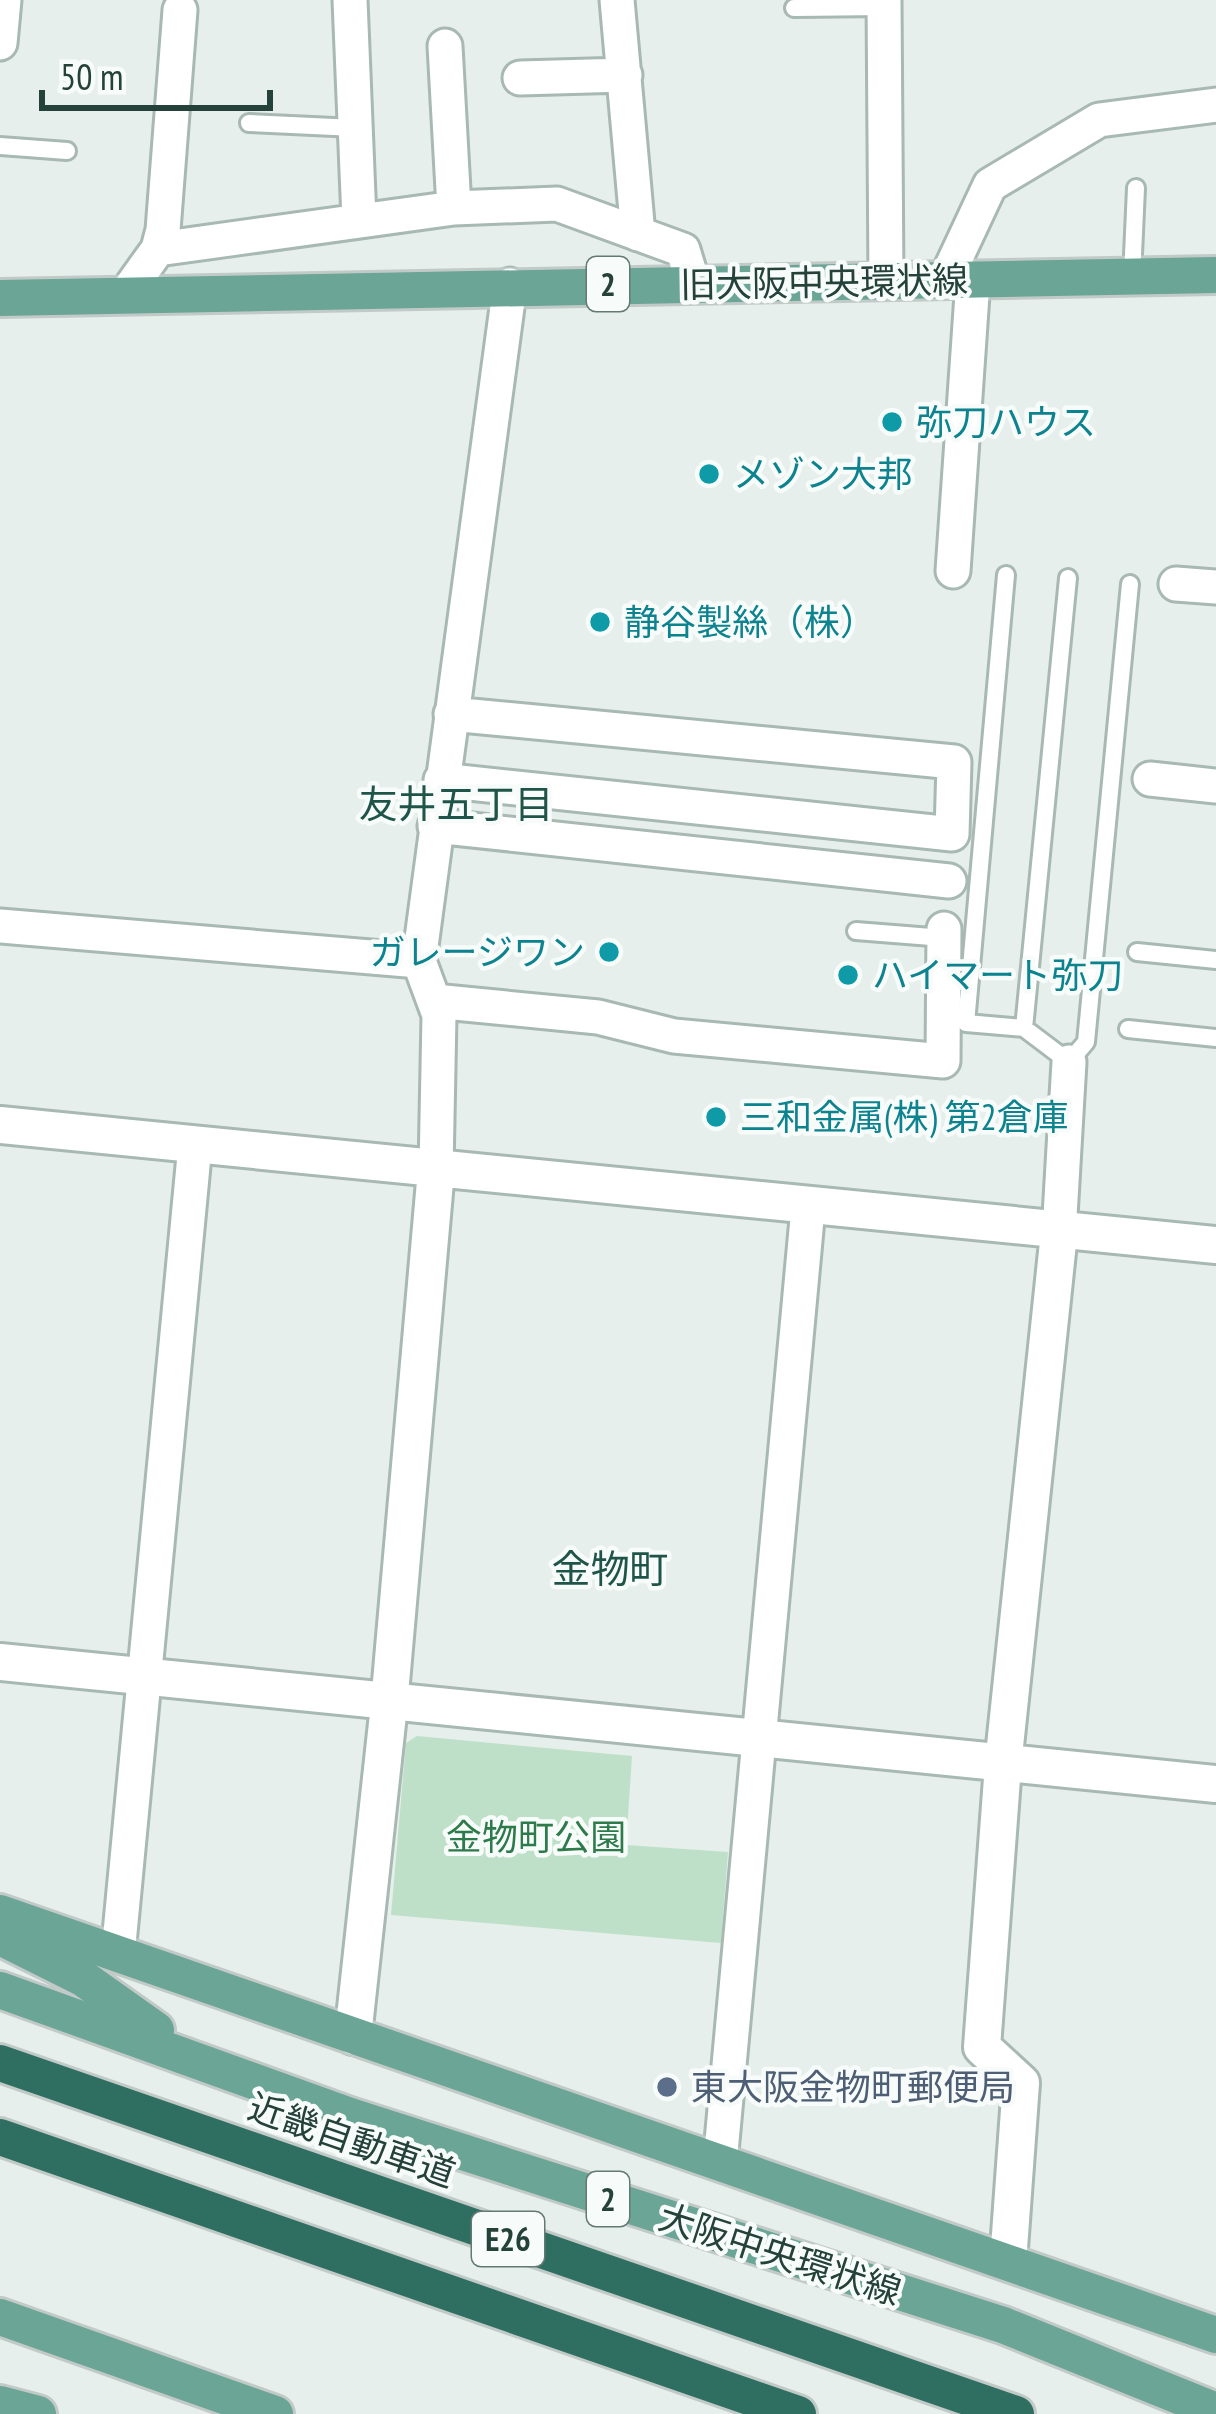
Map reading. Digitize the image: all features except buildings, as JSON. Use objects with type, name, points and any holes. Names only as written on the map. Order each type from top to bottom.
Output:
[{"type":"highway","name":"近畿自動車道","points":[[0,2063],[1016,2414]]},
{"type":"highway","name":"E26","points":[[0,2137],[798,2414]]},
{"type":"main road","name":"旧大阪中央環状線","points":[[0,298],[1216,275]]},
{"type":"main road","name":"2","points":[[0,1912],[1216,2335]]},
{"type":"main road","points":[[0,1937],[84,1979],[190,2054]]},
{"type":"main road","name":"大阪中央環状線","points":[[0,1990],[190,2054],[350,2116],[1003,2325],[1216,2411]]},
{"type":"main road","points":[[0,2317],[274,2414]]},
{"type":"main road","points":[[0,2404],[27,2414]]},
{"type":"main road","points":[[0,2404],[38,2414]]},
{"type":"street","points":[[0,43],[4,0]]},
{"type":"street","points":[[350,0],[359,220]]},
{"type":"street","points":[[617,0],[638,234]]},
{"type":"street","points":[[884,3],[886,281]]},
{"type":"street","points":[[125,295],[158,249],[180,10]]},
{"type":"street","points":[[445,46],[454,208]]},
{"type":"street","points":[[520,78],[626,75]]},
{"type":"street","points":[[953,571],[959,281],[990,185],[1100,120],[1216,105]]},
{"type":"street","points":[[158,249],[454,208],[557,204],[683,250],[693,284]]},
{"type":"street","points":[[353,2036],[389,1705],[436,1170],[439,1015],[419,961],[510,285]]},
{"type":"street","points":[[1176,584],[1216,587]]},
{"type":"street","points":[[442,780],[952,834],[954,761],[451,714]]},
{"type":"street","points":[[1150,779],[1216,786]]},
{"type":"street","points":[[435,826],[949,881]]},
{"type":"street","points":[[0,926],[419,961]]},
{"type":"street","points":[[434,1001],[598,1017],[674,1036],[943,1061],[944,933]]},
{"type":"street","points":[[1008,2262],[1021,2084],[982,2047],[1003,1765],[1059,1233],[1069,1062]]},
{"type":"street","points":[[0,1125],[1216,1245]]},
{"type":"street","points":[[118,1954],[195,1145]]},
{"type":"street","points":[[720,2163],[808,1208]]},
{"type":"street","points":[[0,1662],[389,1705],[1216,1784]]},
{"type":"lane","points":[[794,8],[884,3]]},
{"type":"lane","points":[[249,124],[355,128]]},
{"type":"lane","points":[[0,146],[67,151]]},
{"type":"lane","points":[[1132,277],[1136,188]]},
{"type":"lane","points":[[1006,574],[966,1023],[1024,1028],[1069,1062],[1086,1042],[1130,584]]},
{"type":"lane","points":[[1024,1028],[1068,578]]},
{"type":"lane","points":[[856,931],[944,933]]},
{"type":"lane","points":[[1137,952],[1216,960]]},
{"type":"lane","points":[[1128,1029],[1216,1038]]},
{"type":"green space","name":"金物町公園","points":[[417,1736],[632,1756],[626,1845],[728,1852],[721,1943],[391,1915],[406,1743]]},
{"type":"place","name":"弥刀ハウス","points":[[892,422]]},
{"type":"place","name":"メゾン大邦","points":[[709,474]]},
{"type":"place","name":"静谷製絲（株）","points":[[600,622]]},
{"type":"place","name":"ガレージワン","points":[[609,952]]},
{"type":"place","name":"ハイマート弥刀","points":[[848,975]]},
{"type":"place","name":"三和金属(株) 第2倉庫","points":[[716,1117]]},
{"type":"place","name":"東大阪金物町郵便局","points":[[667,2087]]},
{"type":"district","name":"友井五丁目","points":[[456,804]]},
{"type":"district","name":"金物町","points":[[610,1569]]}]
